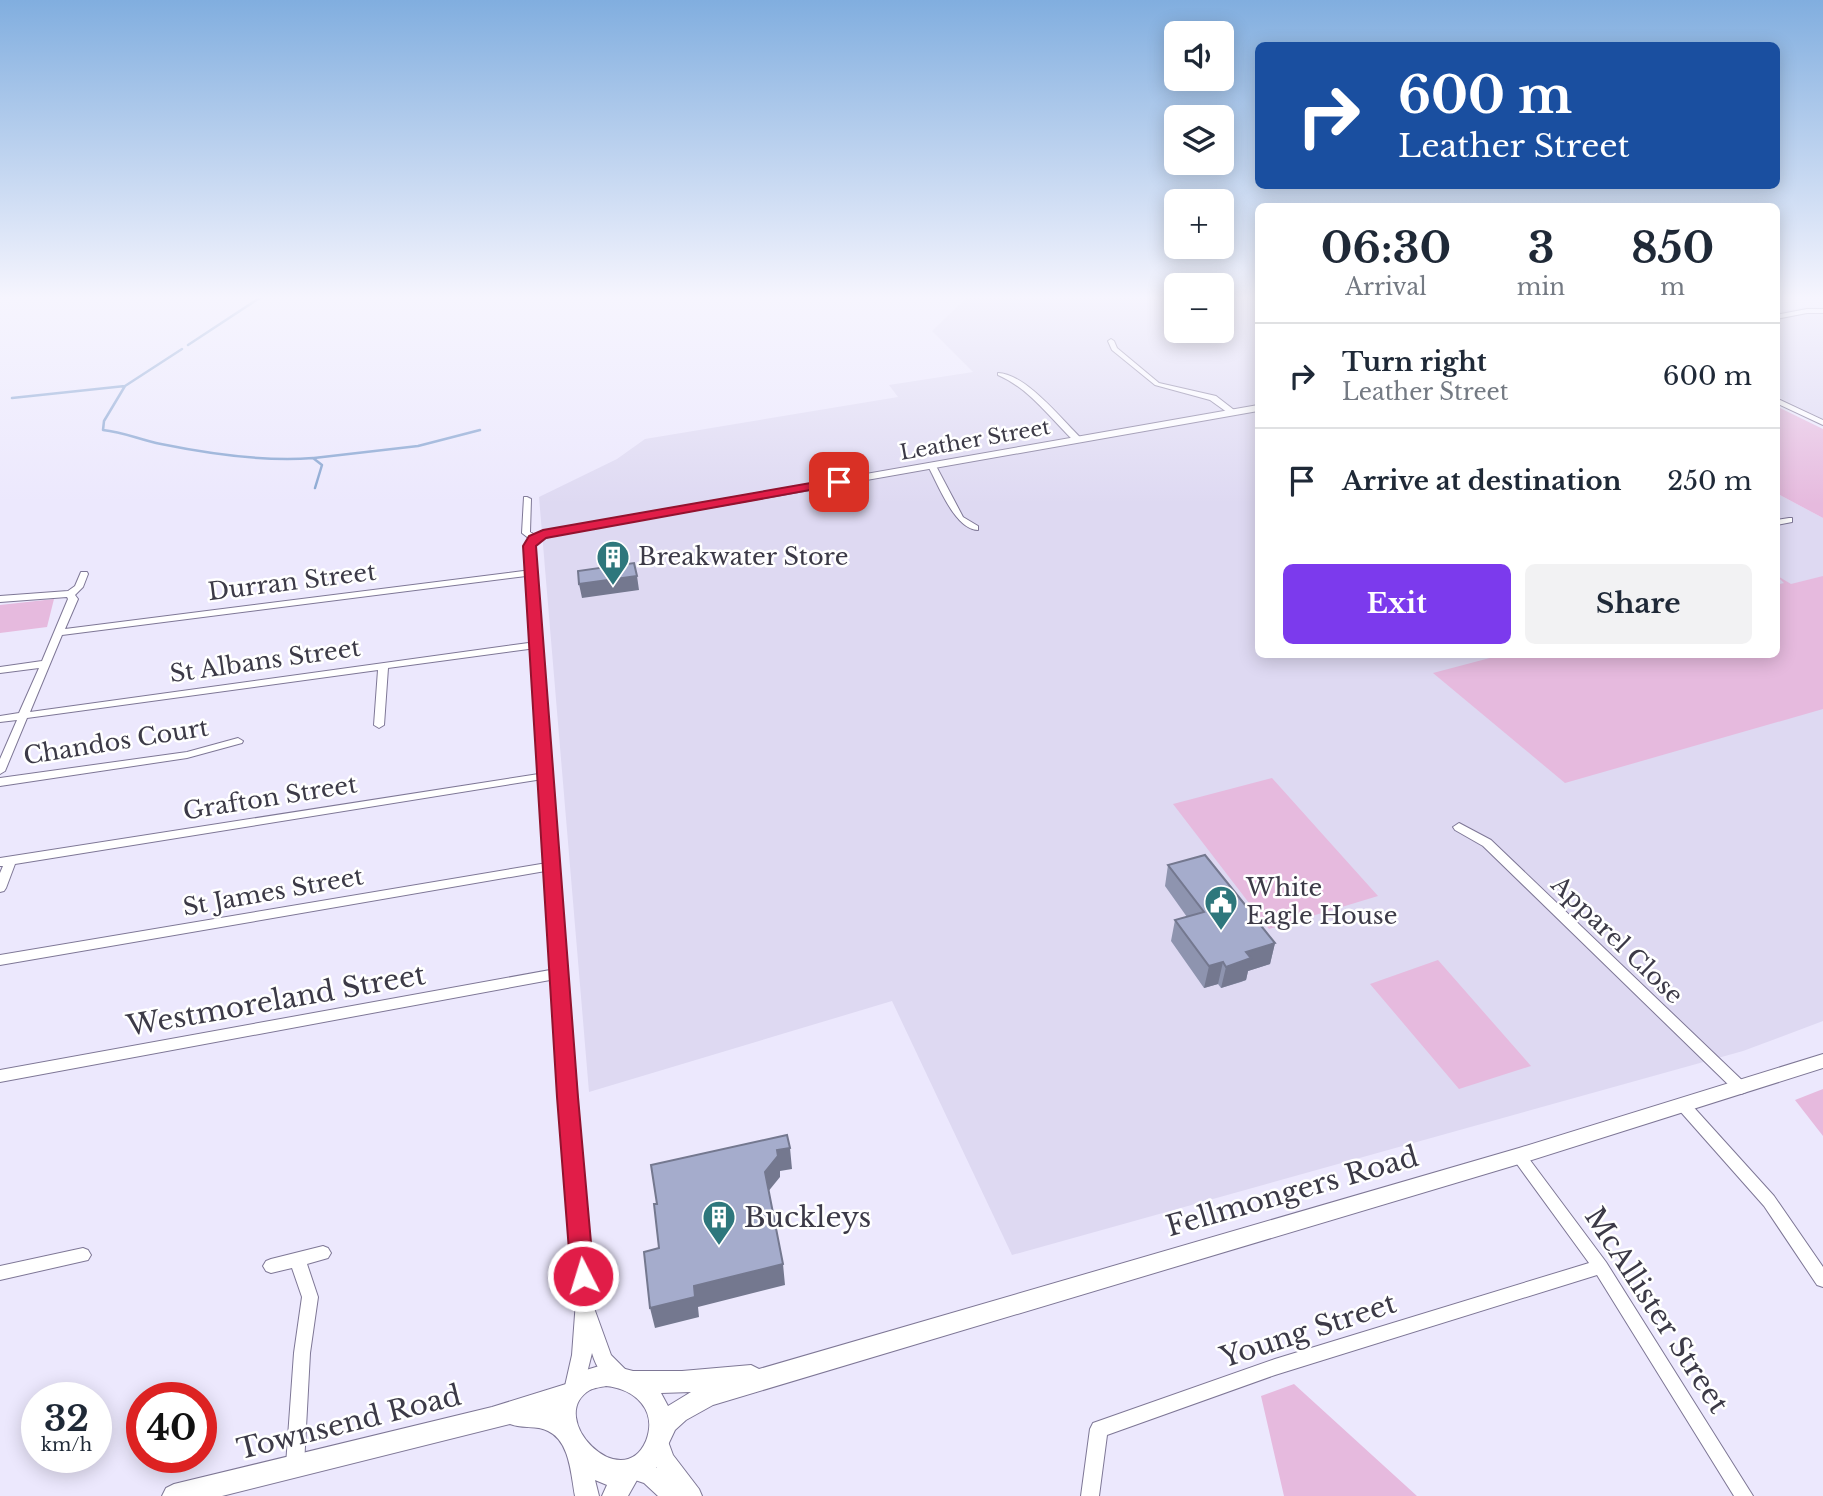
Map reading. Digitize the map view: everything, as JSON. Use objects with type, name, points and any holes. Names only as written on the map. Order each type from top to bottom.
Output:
[{"type":"main road","name":"Fellmongers Road","points":[[659,1437],[671,1417],[688,1405],[777,1374],[1519,1156],[1823,1061]]},
{"type":"main road","name":"Fellmongers Road","points":[[623,1378],[682,1382],[777,1374]]},
{"type":"main road","points":[[587,1496],[565,1412],[572,1391],[593,1377],[623,1378],[642,1387],[653,1401],[660,1418],[659,1437],[652,1454],[631,1471],[614,1496]]},
{"type":"main road","name":"Townsend Road","points":[[174,1496],[497,1416],[572,1391]]},
{"type":"main road","name":"Townsend Road","points":[[497,1416],[550,1419],[560,1424],[574,1443]]},
{"type":"main road","points":[[574,1443],[586,1461],[598,1469],[613,1473],[631,1471]]},
{"type":"street","points":[[1133,365],[1157,384],[1213,398],[1234,413]]},
{"type":"street","points":[[1000,374],[1015,381],[1078,440]]},
{"type":"street","points":[[1780,402],[1823,423]]},
{"type":"street","name":"Leather Street","points":[[534,538],[559,531],[1255,409]]},
{"type":"street","points":[[932,466],[960,518],[975,528]]},
{"type":"street","points":[[527,499],[526,533],[534,538],[530,546],[531,573],[585,1301],[581,1359],[572,1391]]},
{"type":"street","points":[[1780,522],[1789,520]]},
{"type":"street","name":"Durran Street","points":[[59,633],[531,573]]},
{"type":"street","points":[[70,594],[79,587],[84,574]]},
{"type":"street","points":[[0,599],[61,592],[70,594],[73,599],[0,771]]},
{"type":"street","name":"St Albans Street","points":[[0,719],[536,645]]},
{"type":"street","points":[[0,670],[44,664]]},
{"type":"street","points":[[379,725],[383,666]]},
{"type":"street","name":"Chandos Court","points":[[0,782],[187,755],[238,741]]},
{"type":"street","name":"Grafton Street","points":[[6,861],[545,776]]},
{"type":"street","name":"Apparel Close","points":[[1460,827],[1487,843],[1741,1088]]},
{"type":"street","points":[[0,888],[6,861]]},
{"type":"street","name":"St James Street","points":[[0,960],[553,866]]},
{"type":"street","name":"Westmoreland Street","points":[[0,1076],[561,973]]},
{"type":"street","points":[[1684,1106],[1769,1201],[1823,1280]]},
{"type":"street","name":"McAllister Street","points":[[1519,1156],[1601,1267],[1744,1496]]},
{"type":"street","points":[[271,1266],[298,1261],[323,1252]]},
{"type":"street","points":[[0,1273],[83,1255]]},
{"type":"street","points":[[295,1465],[302,1353],[310,1297],[298,1261]]},
{"type":"street","name":"Young Street","points":[[1090,1496],[1098,1429],[1275,1367],[1601,1267]]},
{"type":"street","points":[[585,1301],[600,1353],[608,1368],[623,1378]]},
{"type":"street","points":[[659,1437],[664,1460],[692,1496]]},
{"type":"street","points":[[631,1471],[650,1475],[673,1496]]},
{"type":"shaded area","points":[[966,365],[1255,365],[1255,658],[1780,658],[1780,495],[1823,518],[1823,1021],[1743,1051],[1012,1255],[892,1001],[589,1092],[539,497],[617,459],[645,439],[898,397],[889,385],[973,372]]},
{"type":"shaded area","points":[[1780,365],[1823,365],[1823,419],[1780,398]]},
{"type":"shaded area","points":[[1780,408],[1823,429],[1823,518],[1780,495]]},
{"type":"shaded area","points":[[1823,576],[1823,709],[1565,783],[1433,673],[1490,658],[1780,658],[1780,584],[1784,583],[1780,577],[1791,584]]},
{"type":"shaded area","points":[[54,599],[47,627],[0,633],[0,605]]},
{"type":"shaded area","points":[[1272,778],[1378,896],[1269,929],[1173,804]]},
{"type":"shaded area","points":[[1438,960],[1531,1066],[1459,1089],[1370,984]]},
{"type":"shaded area","points":[[1823,1089],[1823,1136],[1795,1100]]},
{"type":"shaded area","points":[[1294,1384],[1417,1496],[1284,1496],[1261,1396]]},
{"type":"building","points":[[634,563],[637,576],[579,584],[578,571]]},
{"type":"building","points":[[1205,855],[1250,911],[1253,910],[1262,921],[1258,922],[1275,943],[1246,952],[1251,958],[1226,967],[1223,962],[1209,966],[1175,920],[1204,912],[1168,865]]},
{"type":"building","name":"Buckleys","points":[[787,1135],[790,1148],[777,1150],[778,1156],[765,1172],[783,1264],[694,1286],[695,1297],[650,1308],[644,1252],[659,1248],[654,1204],[657,1204],[651,1165]]},
{"type":"waterway","points":[[125,386],[158,365]]},
{"type":"waterway","points":[[12,398],[125,386]]},
{"type":"waterway","points":[[125,386],[104,421],[103,430],[217,454],[275,459],[313,458],[322,465],[315,488]]},
{"type":"waterway","points":[[314,458],[418,446],[480,430]]},
{"type":"place","name":"Breakwater Store","points":[[613,587]]},
{"type":"place","name":"White Eagle House","points":[[1221,932]]},
{"type":"place","name":"Buckleys","points":[[719,1247]]},
{"type":"route","points":[[583,1276],[530,546],[534,538],[543,534],[839,482]]}]
